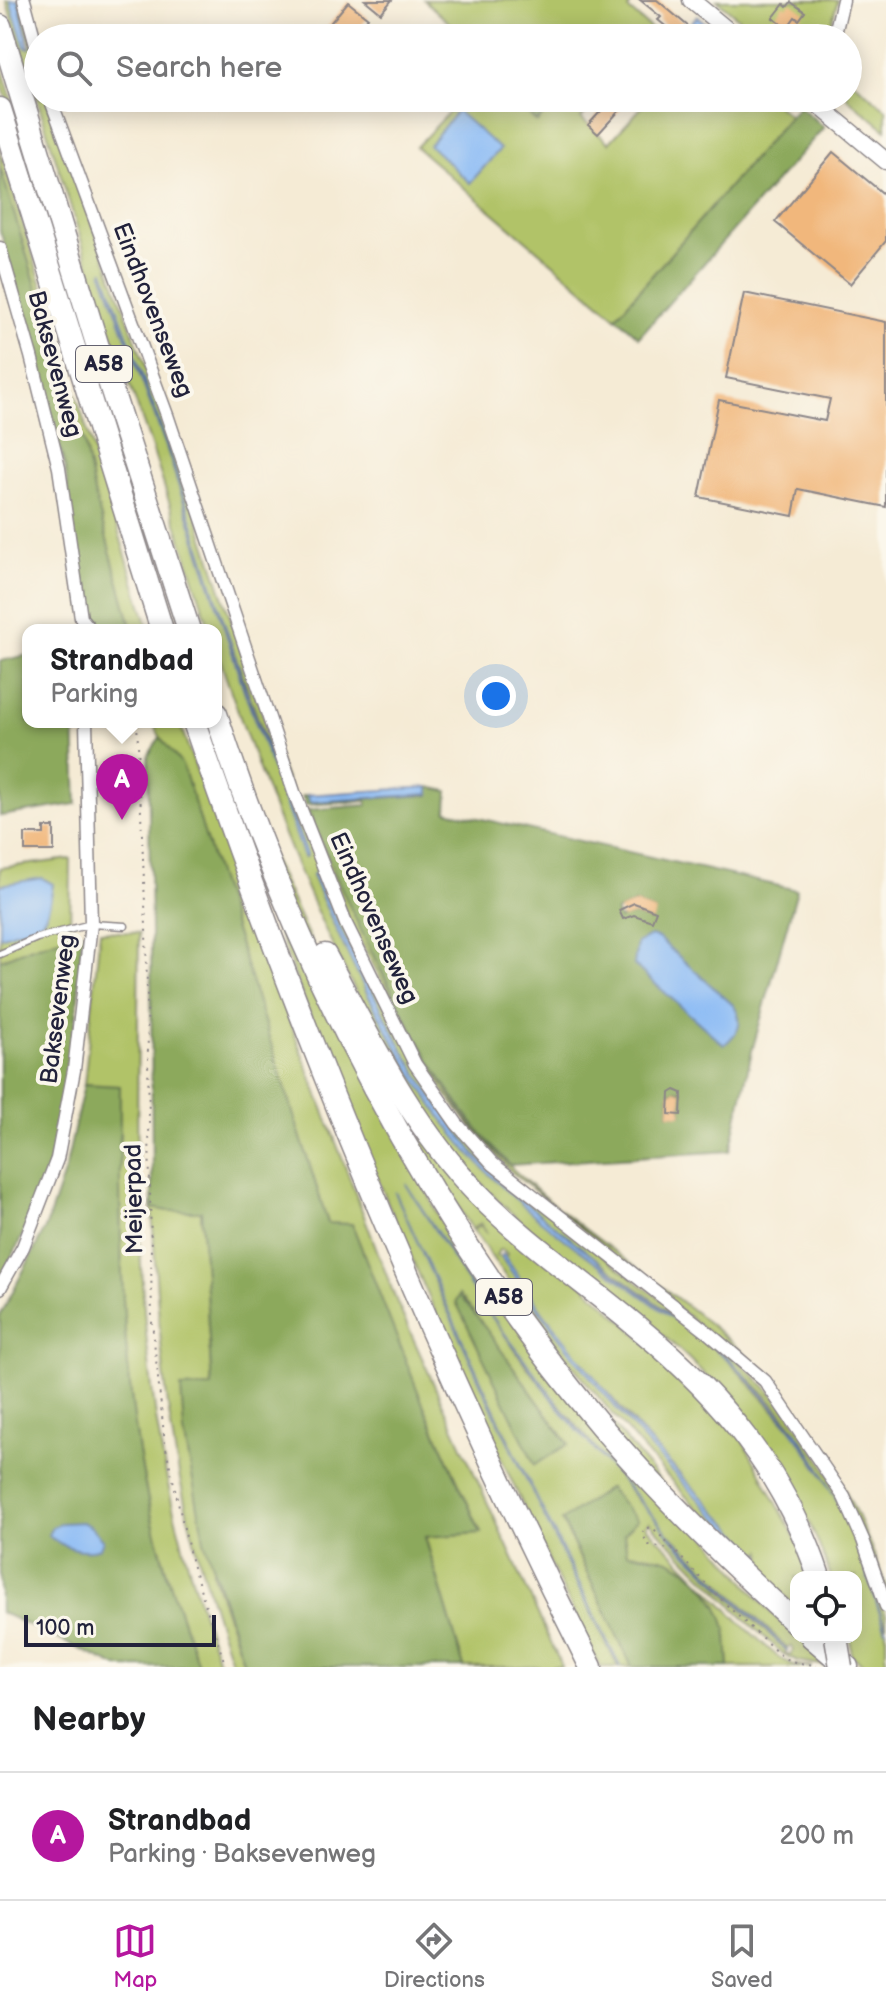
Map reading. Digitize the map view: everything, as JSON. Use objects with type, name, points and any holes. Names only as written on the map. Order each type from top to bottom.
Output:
[{"type":"highway","name":"A58","points":[[0,26],[24,103]]},
{"type":"highway","name":"A58","points":[[0,109],[160,624]]},
{"type":"highway","name":"A58","points":[[27,112],[187,624]]},
{"type":"highway","points":[[196,728],[279,958],[363,1167],[474,1421],[591,1667]]},
{"type":"highway","name":"A58","points":[[221,728],[292,913],[365,1073],[463,1238],[531,1335],[612,1437],[739,1571],[790,1618]]},
{"type":"highway","points":[[292,913],[324,954],[414,1116],[435,1145],[497,1213],[641,1329],[731,1416],[761,1457],[791,1507],[817,1571]]},
{"type":"highway","points":[[543,1567],[574,1667]]},
{"type":"highway","points":[[819,1643],[847,1667]]},
{"type":"highway","points":[[837,1643],[841,1667]]},
{"type":"street","points":[[24,0],[30,24]]},
{"type":"street","points":[[691,0],[720,24]]},
{"type":"street","points":[[837,24],[843,0]]},
{"type":"street","name":"Eindhovenseweg","points":[[55,112],[167,415],[294,792],[346,924],[415,1064],[457,1124],[493,1164],[765,1381],[844,1497],[886,1606]]},
{"type":"street","points":[[829,112],[886,161]]},
{"type":"street","name":"Baksevenweg","points":[[0,248],[48,421],[67,513],[81,618],[86,624]]},
{"type":"street","name":"Baksevenweg","points":[[0,1288],[23,1247],[57,1159],[74,1070],[91,924],[86,728]]},
{"type":"lane","points":[[0,954],[37,938],[91,924],[125,926]]},
{"type":"path","name":"Meijerpad","points":[[137,728],[146,926],[152,1322],[165,1444],[192,1564],[226,1667]]},
{"type":"path","points":[[674,1550],[649,1545],[642,1534],[644,1529],[652,1527],[742,1620],[779,1653],[795,1662],[822,1667]]},
{"type":"green space","points":[[6,0],[10,0],[24,42],[24,58]]},
{"type":"green space","points":[[19,0],[23,0],[29,24],[26,24]]},
{"type":"green space","points":[[424,0],[633,0],[628,9],[646,24],[451,24]]},
{"type":"green space","points":[[717,0],[838,0],[831,24],[745,24]]},
{"type":"green space","points":[[0,61],[176,624],[169,624],[0,78]]},
{"type":"green space","points":[[862,89],[886,109],[886,130],[862,110]]},
{"type":"green space","points":[[41,112],[51,112],[131,325],[284,775],[349,932],[388,1009],[452,1113],[498,1166],[578,1236],[729,1353],[764,1386],[799,1427],[844,1504],[866,1559],[886,1615],[886,1627],[856,1542],[886,1631],[886,1667],[867,1667],[851,1655],[851,1643],[862,1643],[862,1571],[829,1571],[799,1503],[779,1468],[733,1405],[677,1348],[530,1229],[487,1190],[440,1135],[416,1100],[361,1003],[325,930],[276,814],[225,674],[222,624],[208,624],[150,442],[103,310]],"holes":[[[102,271],[168,446],[205,568],[167,449]],[[216,601],[307,855],[305,857],[244,690]],[[315,874],[394,1038],[444,1115],[502,1182],[543,1218],[725,1357],[541,1219],[473,1157],[405,1059],[347,952],[312,876]],[[725,1357],[766,1395],[801,1437],[828,1484],[795,1433]]]},
{"type":"green space","points":[[450,112],[526,112],[537,122],[546,112],[586,112],[581,118],[609,143],[637,112],[785,112],[790,116],[616,317],[416,147]]},
{"type":"green space","points":[[526,112],[546,112],[537,122]]},
{"type":"green space","points":[[794,112],[806,112],[824,127],[639,337],[616,317]]},
{"type":"green space","points":[[0,150],[147,624],[130,624],[94,493],[85,447],[0,167]]},
{"type":"green space","points":[[0,167],[85,447],[94,493],[130,624],[100,624],[83,610],[65,468],[0,230]]},
{"type":"green space","points":[[22,656],[22,728],[74,728],[77,804],[0,816],[0,661]]},
{"type":"green space","points":[[156,728],[181,728],[398,1305],[562,1667],[464,1667],[425,1536],[481,1532],[423,1404],[328,1223],[186,777]]},
{"type":"green space","points":[[204,728],[212,728],[439,1217],[771,1613],[790,1630],[790,1643],[805,1643],[825,1660],[827,1666],[798,1661],[783,1654],[649,1522],[646,1526],[779,1658],[794,1665],[813,1667],[729,1667],[726,1630],[716,1602],[651,1555],[627,1553],[623,1534],[562,1521],[632,1667],[620,1667],[564,1557],[618,1667],[600,1667],[524,1508],[415,1266],[298,985]],"holes":[[[461,1273],[524,1361],[640,1503],[527,1367]],[[434,1281],[536,1498],[536,1499]],[[463,1298],[568,1443],[535,1465]],[[670,1534],[787,1648],[791,1646],[791,1654],[785,1654],[786,1650],[724,1592]]]},
{"type":"green space","points":[[160,737],[182,765],[186,776],[328,1223],[352,1224],[423,1404],[481,1533],[425,1537],[464,1667],[245,1667],[204,1540],[184,1432],[181,1388],[212,1387],[201,1211],[152,1208],[148,756]]},
{"type":"green space","points":[[429,787],[448,791],[447,811],[797,890],[752,1051],[730,1151],[510,1165],[475,1126],[444,1084],[405,1016],[337,880],[308,810],[367,805],[367,801],[306,805],[302,796],[307,795],[310,802],[429,795]],"holes":[[[634,903],[655,911],[651,921],[634,915],[619,919],[616,912]],[[670,1092],[682,1092],[681,1114],[669,1114]]]},
{"type":"green space","points":[[303,810],[308,810],[389,987],[434,1069],[466,1118],[517,1173],[552,1203],[698,1315],[767,1376],[806,1423],[837,1474],[886,1585],[886,1594],[839,1481],[807,1428],[776,1388],[508,1169],[478,1137],[445,1093],[351,923]]},
{"type":"green space","points":[[71,859],[70,936],[0,960],[0,868]]},
{"type":"green space","points":[[100,931],[139,933],[137,1148],[149,1362],[158,1433],[172,1503],[220,1667],[199,1667],[180,1613],[153,1522],[133,1415],[123,1306],[120,1087],[84,1084]]},
{"type":"green space","points":[[82,932],[72,1052],[56,1141],[27,1226],[0,1282],[0,960]]},
{"type":"green space","points":[[84,1084],[120,1086],[123,1305],[133,1414],[157,1540],[199,1667],[118,1667],[0,1612],[0,1316],[45,1229],[65,1170]]},
{"type":"green space","points":[[424,1139],[623,1321],[740,1435],[808,1561],[805,1571],[790,1571],[790,1601],[707,1519],[624,1428],[546,1331],[473,1230],[480,1225],[487,1234],[481,1223],[472,1229],[419,1142]],"holes":[[[499,1250],[507,1254],[509,1266],[596,1379],[691,1486],[758,1554],[762,1551],[763,1563],[753,1561],[756,1555],[686,1486],[621,1412],[559,1336],[501,1257],[496,1256]]]},
{"type":"green space","points":[[152,1208],[201,1210],[212,1387],[213,1574],[245,1667],[233,1667],[206,1583],[184,1498],[166,1390]]},
{"type":"green space","points":[[459,1295],[568,1444],[535,1465],[456,1302]]},
{"type":"green space","points":[[609,1488],[637,1520],[624,1534],[627,1553],[660,1558],[681,1566],[698,1580],[713,1599],[726,1629],[729,1667],[632,1667],[562,1520]]},
{"type":"water","points":[[10,0],[18,0],[24,44]]},
{"type":"water","points":[[697,16],[706,24],[692,24]]},
{"type":"water","points":[[458,112],[500,149],[470,183],[429,145]]},
{"type":"water","points":[[104,271],[168,446],[246,691],[307,856],[304,857],[244,690],[167,449]]},
{"type":"water","points":[[429,787],[429,794],[310,802],[307,795]]},
{"type":"water","points":[[315,873],[345,939],[404,1052],[434,1100],[478,1158],[516,1195],[611,1271],[727,1356],[759,1391],[713,1347],[526,1208],[482,1167],[456,1137],[408,1067],[365,989],[312,875]]},
{"type":"water","points":[[42,878],[53,884],[44,917],[33,926],[0,937],[0,885]]},
{"type":"water","points":[[650,936],[658,938],[733,1005],[739,1017],[739,1026],[724,1045],[634,965],[637,943]]},
{"type":"water","points":[[406,1184],[490,1314],[575,1426],[667,1532],[788,1651],[679,1546],[566,1417],[475,1294]]},
{"type":"water","points":[[395,1192],[503,1429],[620,1667],[490,1404]]},
{"type":"water","points":[[503,1254],[543,1312],[623,1413],[760,1555],[758,1557],[687,1488],[589,1376],[529,1297],[501,1257]]},
{"type":"water","points":[[764,1397],[797,1433],[833,1493],[794,1434]]},
{"type":"water","points":[[82,1522],[103,1540],[100,1548],[73,1548],[48,1535],[52,1527],[62,1523]]},
{"type":"water","points":[[852,1532],[864,1562],[886,1631]]},
{"type":"building","points":[[365,0],[392,0],[381,13]]},
{"type":"building","points":[[640,0],[657,0],[685,24],[663,24],[658,20],[661,17]]},
{"type":"building","points":[[348,2],[368,18],[363,24],[330,24]]},
{"type":"building","points":[[791,2],[805,12],[799,20],[795,17],[790,24],[781,24],[773,18],[784,4],[787,7]]},
{"type":"building","points":[[600,112],[618,112],[598,134],[588,125]]},
{"type":"building","points":[[833,152],[886,196],[886,241],[850,284],[775,222]]},
{"type":"building","points":[[744,293],[886,322],[886,507],[798,489],[793,516],[699,497],[719,400],[825,421],[830,399],[726,378]]},
{"type":"building","points":[[44,827],[54,827],[54,851],[25,851],[25,834],[44,834]]},
{"type":"building","points":[[634,903],[656,911],[652,921],[634,915],[623,919],[619,910]]},
{"type":"building","points":[[675,1090],[682,1093],[681,1115],[669,1114],[670,1093]]},
{"type":"place","name":"Strandbad","points":[[122,820]]}]
